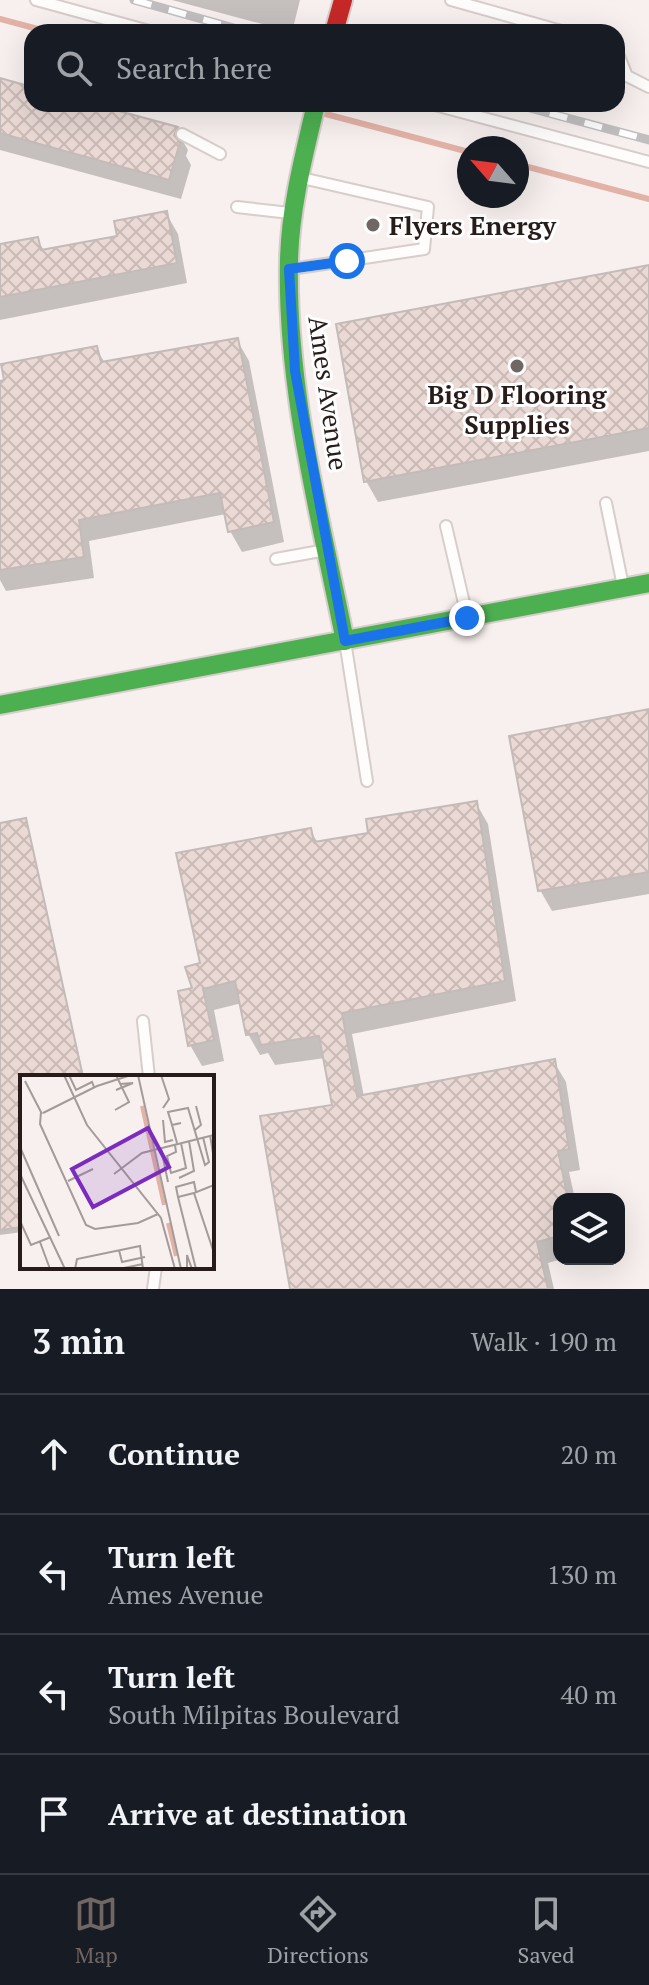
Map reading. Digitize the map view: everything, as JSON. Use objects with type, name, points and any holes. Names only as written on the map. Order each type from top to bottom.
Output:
[{"type":"main road","points":[[336,24],[343,0]]},
{"type":"main road","name":"Ames Avenue","points":[[314,112],[289,269],[295,371],[345,641]]},
{"type":"main road","points":[[0,705],[649,583]]},
{"type":"lane","points":[[36,0],[124,24]]},
{"type":"lane","points":[[451,0],[536,24]]},
{"type":"lane","points":[[625,71],[627,76],[649,87]]},
{"type":"lane","points":[[461,112],[649,162]]},
{"type":"lane","points":[[182,134],[220,154]]},
{"type":"lane","points":[[289,269],[424,249],[428,207],[302,178]]},
{"type":"lane","points":[[237,207],[296,214]]},
{"type":"lane","points":[[606,503],[624,588]]},
{"type":"lane","points":[[446,526],[467,618]]},
{"type":"lane","points":[[276,559],[328,549]]},
{"type":"lane","points":[[345,641],[367,781]]},
{"type":"lane","points":[[143,1021],[149,1075]]},
{"type":"lane","points":[[153,1289],[156,1269]]},
{"type":"building","points":[[0,78],[24,85],[24,112],[123,112],[178,127],[174,135],[180,142],[169,180],[0,133]]},
{"type":"building","points":[[167,211],[177,263],[0,297],[0,244],[38,237],[41,250],[117,236],[114,221]]},
{"type":"building","points":[[649,265],[649,428],[364,482],[336,324]]},
{"type":"building","points":[[238,338],[274,522],[228,532],[220,493],[79,520],[84,557],[0,570],[0,381],[4,380],[1,364],[97,346],[101,362]]},
{"type":"building","points":[[649,709],[649,872],[538,891],[509,736]]},
{"type":"building","points":[[477,801],[505,981],[342,1013],[357,1096],[555,1059],[569,1149],[558,1151],[567,1193],[553,1193],[553,1238],[537,1242],[548,1289],[290,1289],[260,1116],[332,1105],[319,1036],[261,1045],[257,1033],[246,1035],[235,981],[203,989],[214,1040],[188,1046],[178,991],[192,988],[185,967],[200,963],[176,853],[311,828],[314,842],[368,833],[366,819]]},
{"type":"building","points":[[26,818],[83,1075],[20,1075],[20,1227],[0,1230],[0,823]]},
{"type":"waterway","points":[[0,19],[24,25]]},
{"type":"waterway","points":[[322,113],[457,149]]},
{"type":"waterway","points":[[529,167],[649,199]]},
{"type":"railway","points":[[134,0],[220,24]]},
{"type":"railway","points":[[545,112],[649,140]]},
{"type":"traffic: fast","points":[[314,112],[292,221],[290,309],[306,452],[345,641]]},
{"type":"traffic: fast","points":[[0,705],[649,583]]},
{"type":"traffic: jam","points":[[336,24],[343,0]]},
{"type":"place","name":"Flyers Energy","points":[[373,225]]},
{"type":"place","name":"Big D Flooring Supplies","points":[[517,366]]},
{"type":"route","points":[[347,261],[289,269],[295,371],[345,641],[467,618]]}]
